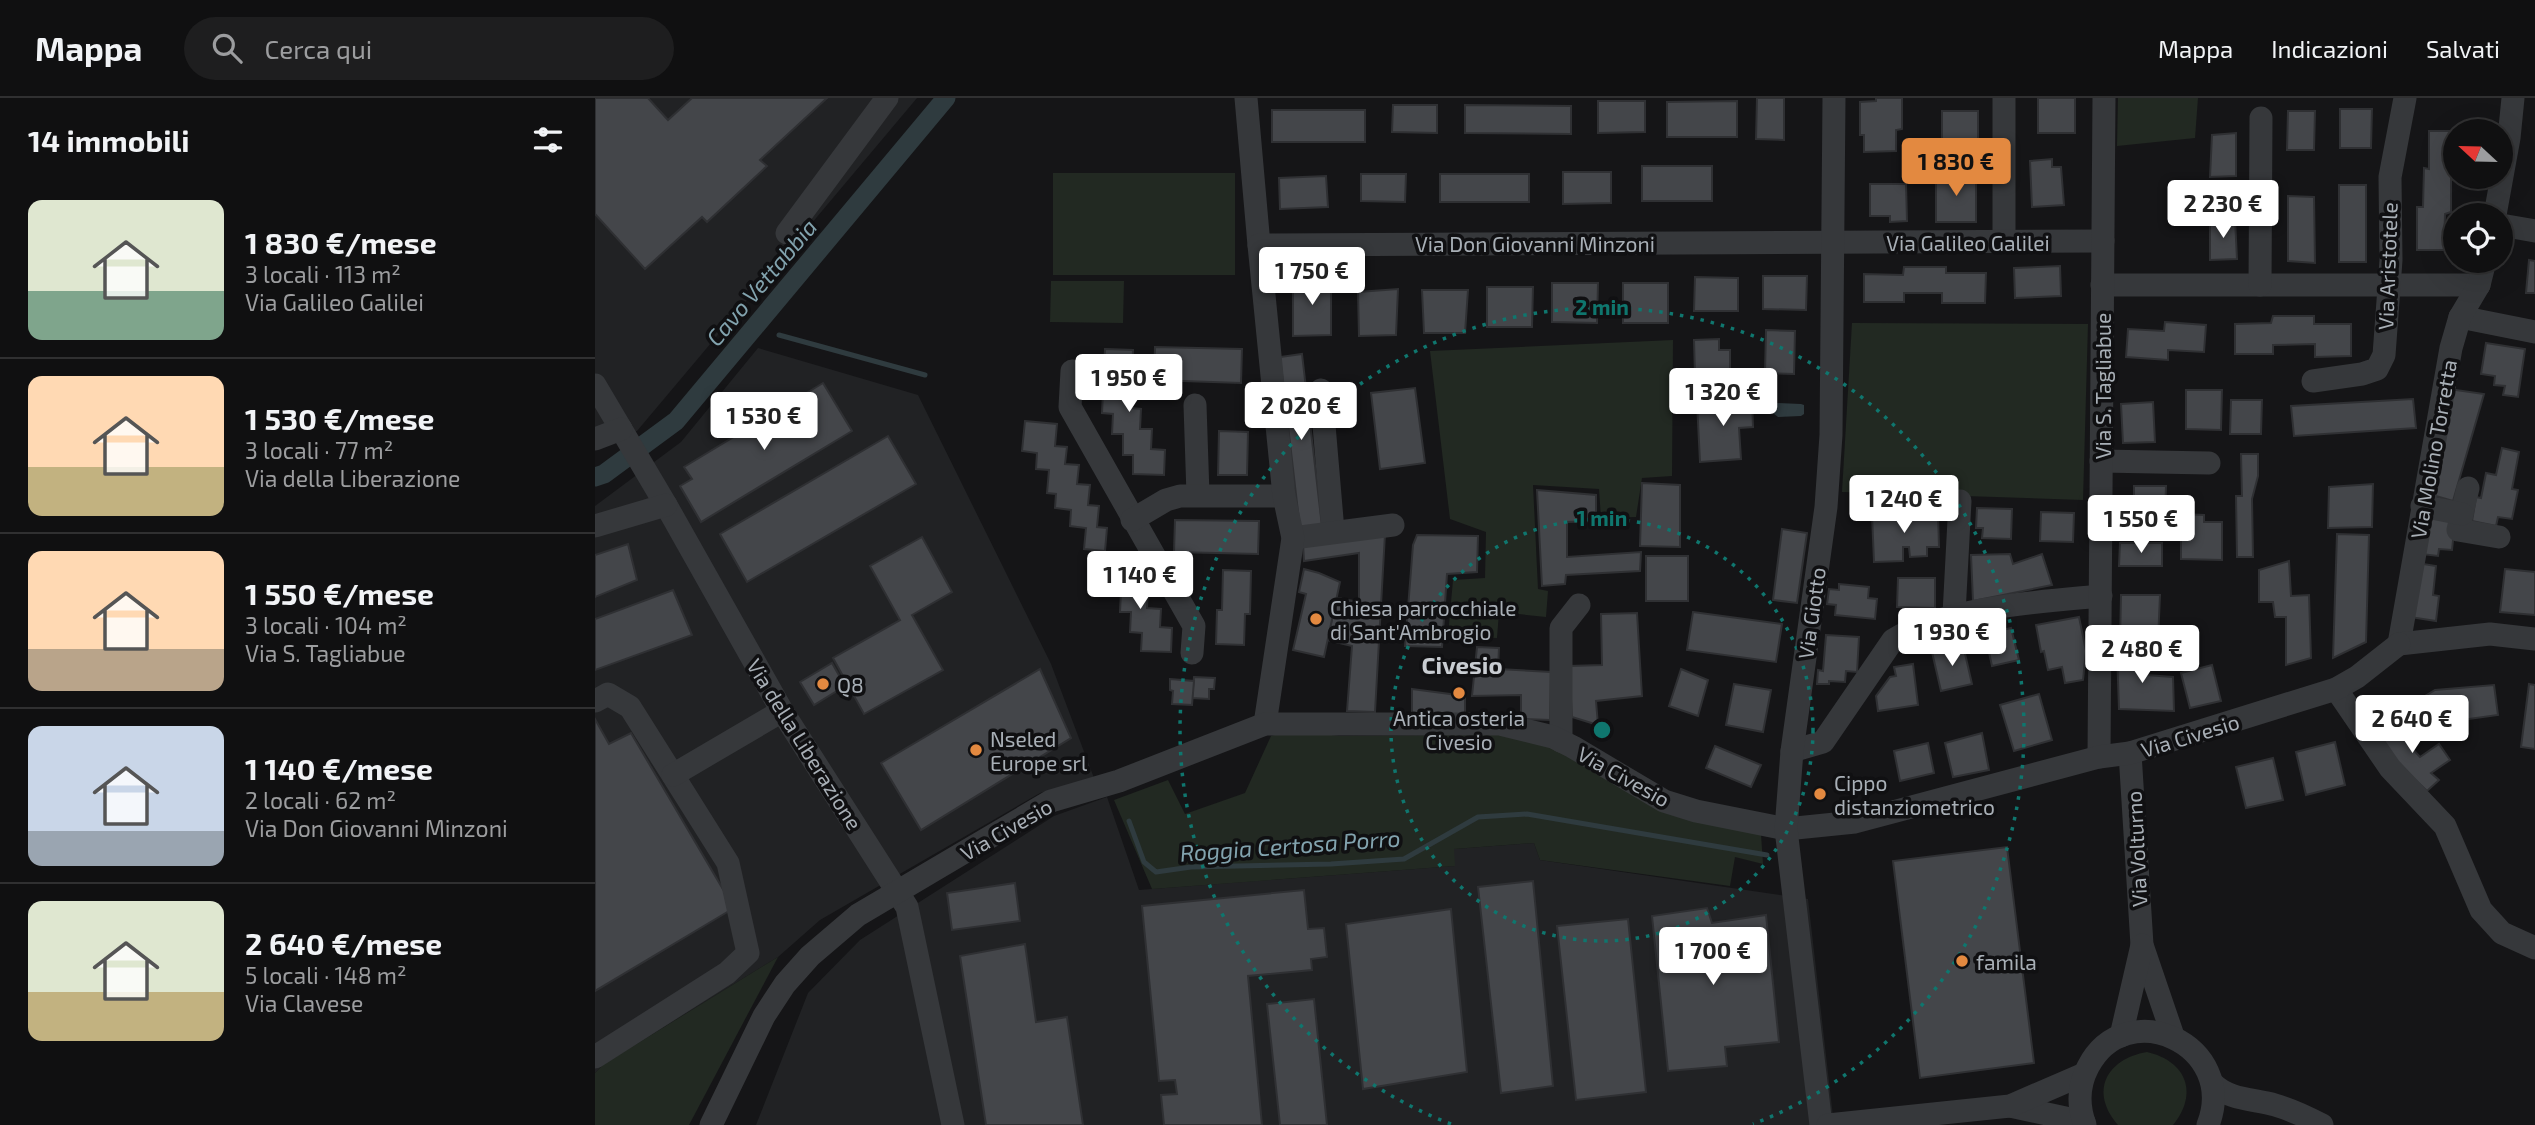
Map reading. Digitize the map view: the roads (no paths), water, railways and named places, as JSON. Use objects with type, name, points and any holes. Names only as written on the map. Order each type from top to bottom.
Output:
[{"type":"street","points":[[787,233],[887,98]]},
{"type":"street","points":[[1246,98],[1284,496],[1293,538],[1265,724]]},
{"type":"street","name":"Via Giotto","points":[[1821,1125],[1786,829],[1791,751],[1826,507],[1831,435],[1833,98]]},
{"type":"street","points":[[2004,98],[2004,242]]},
{"type":"street","name":"Via S. Tagliabue","points":[[2099,757],[2104,98]]},
{"type":"street","name":"Via Aristotele","points":[[2313,381],[2362,374],[2377,369],[2384,355],[2389,287],[2390,177],[2405,98]]},
{"type":"street","points":[[2497,203],[2513,98]]},
{"type":"street","points":[[2260,285],[2261,118]]},
{"type":"street","points":[[2513,228],[2535,231]]},
{"type":"street","name":"Via Galileo Galilei","points":[[1833,242],[2103,241]]},
{"type":"street","name":"Via Don Giovanni Minzoni","points":[[1259,244],[1833,242]]},
{"type":"street","name":"Via Molino Torretta","points":[[2399,644],[2451,348],[2461,317],[2479,285],[2482,273]]},
{"type":"street","points":[[2102,285],[2479,285]]},
{"type":"street","points":[[2461,317],[2535,332]]},
{"type":"street","points":[[1072,371],[1070,407],[1193,626],[1192,653]]},
{"type":"street","name":"Via della Liberazione","points":[[595,385],[647,471],[782,711],[910,915],[953,1125]]},
{"type":"street","points":[[1321,390],[1333,531]]},
{"type":"street","points":[[1195,405],[1198,495]]},
{"type":"street","points":[[595,439],[625,434]]},
{"type":"street","points":[[2101,461],[2209,463]]},
{"type":"street","points":[[2468,488],[2458,530],[2500,537]]},
{"type":"street","points":[[1132,520],[1166,500],[1180,496],[1284,496]]},
{"type":"street","points":[[1954,614],[1960,501]]},
{"type":"street","points":[[595,526],[666,505]]},
{"type":"street","points":[[2422,506],[2462,514]]},
{"type":"street","points":[[1293,538],[1393,524]]},
{"type":"street","points":[[1791,751],[1823,742],[1893,640],[1909,630],[1954,614],[2101,596]]},
{"type":"street","points":[[1562,741],[1561,628],[1579,605]]},
{"type":"street","points":[[2399,644],[2490,634],[2535,639]]},
{"type":"street","name":"Via Civesio","points":[[711,1125],[764,1016],[785,984],[810,956],[858,915],[1051,801],[1119,781],[1265,724],[1500,724],[1523,728],[1562,741],[1664,801],[1696,811],[1786,829],[1855,822],[2099,757],[2130,753],[2336,689],[2357,677],[2399,644]]},
{"type":"street","points":[[2336,689],[2390,768],[2445,826],[2481,910],[2503,933],[2535,948]]},
{"type":"street","points":[[595,702],[608,694],[630,707],[728,863],[748,953],[727,973],[595,1057]]},
{"type":"street","points":[[673,775],[782,711]]},
{"type":"street","name":"Via Volturno","points":[[2130,753],[2142,945],[2173,1036]]},
{"type":"street","name":"Via Volturno","points":[[2121,1036],[2142,945]]},
{"type":"street","points":[[1828,1125],[2011,1106],[2053,1113],[2084,1123],[2080,1098],[2084,1074],[2091,1060],[2121,1036],[2152,1031],[2173,1036],[2193,1049],[2207,1067],[2213,1084],[2211,1119]]},
{"type":"street","points":[[2011,1106],[2084,1074]]},
{"type":"street","points":[[2213,1084],[2219,1090],[2243,1099],[2275,1105],[2322,1125]]},
{"type":"street","points":[[2211,1119],[2229,1103],[2243,1099]]},
{"type":"waterway","name":"Cavo Vettabbia","points":[[595,477],[604,474],[676,421],[946,98]]},
{"type":"waterway","name":"Roggia Certosa Porro","points":[[779,335],[925,375]]},
{"type":"waterway","name":"Roggia Certosa Porro","points":[[1129,821],[1144,862],[1156,872],[1191,867],[1331,864],[1404,859],[1478,817],[1527,814],[1767,855]]},
{"type":"place","name":"Chiesa parrocchiale di Sant'Ambrogio","points":[[1316,619]]},
{"type":"place","name":"Q8","points":[[823,684]]},
{"type":"place","name":"Antica osteria Civesio","points":[[1459,693]]},
{"type":"place","name":"Nseled Europe srl","points":[[976,750]]},
{"type":"place","name":"Cippo distanziometrico","points":[[1820,794]]},
{"type":"place","name":"famila","points":[[1962,961]]},
{"type":"district","name":"Civesio","points":[[1462,664]]}]
